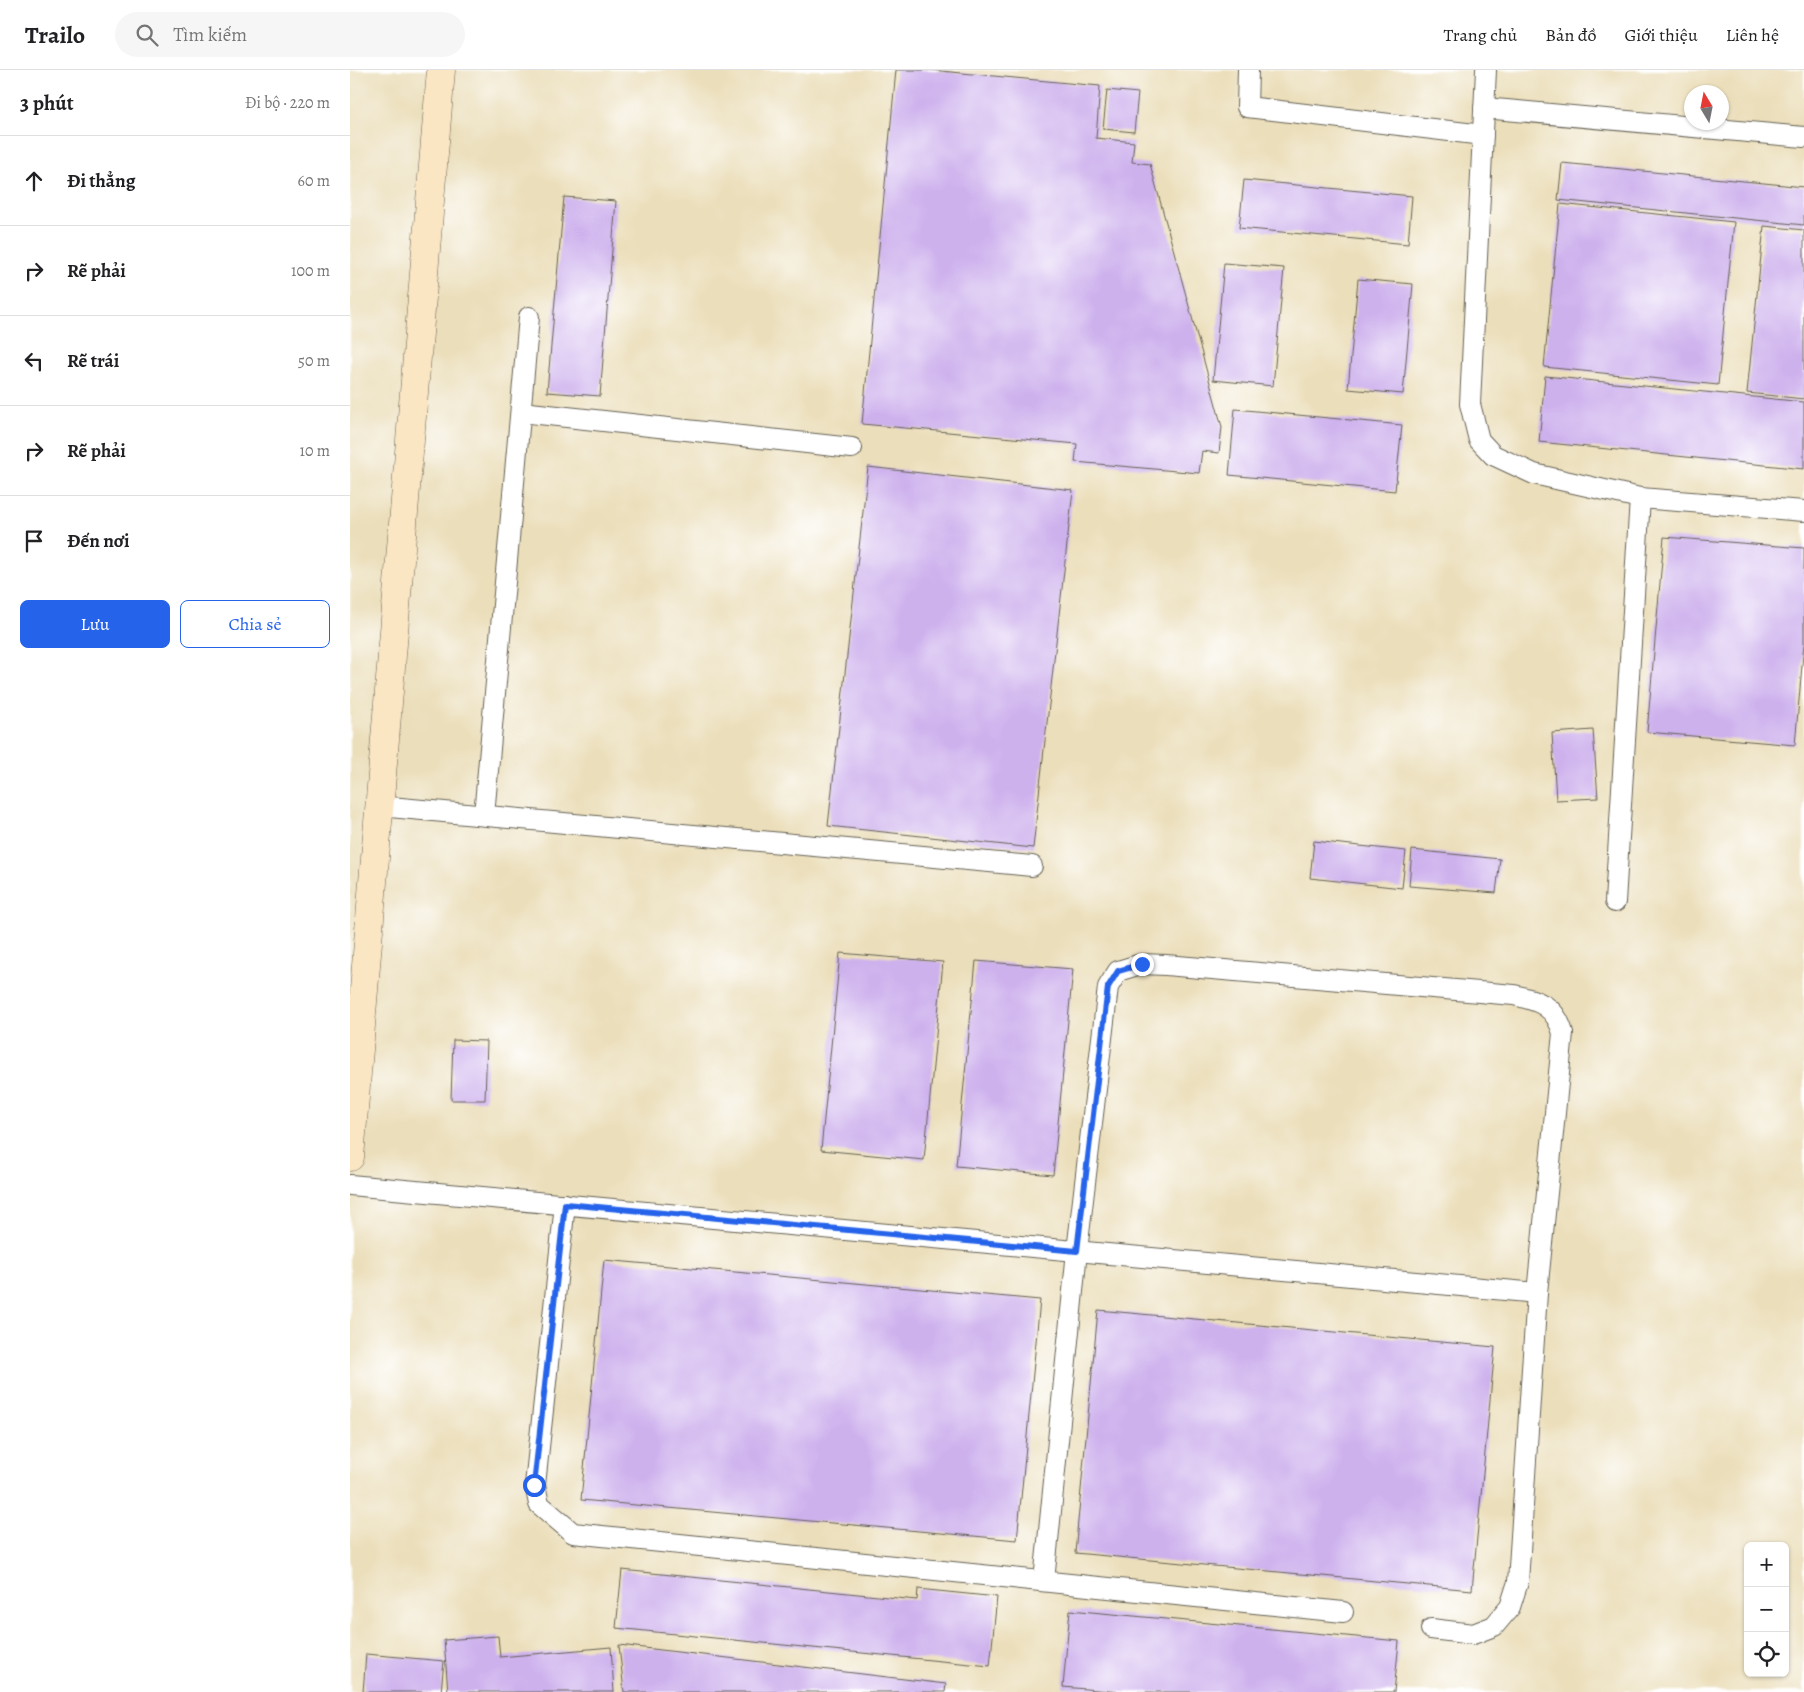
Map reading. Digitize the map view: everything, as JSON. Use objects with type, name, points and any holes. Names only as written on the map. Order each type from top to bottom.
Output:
[{"type":"street","points":[[350,1157],[440,70]]},
{"type":"lane","points":[[1248,70],[1247,106],[1483,135]]},
{"type":"lane","points":[[1486,70],[1470,404],[1479,440],[1493,455],[1534,474],[1640,498],[1804,512]]},
{"type":"lane","points":[[1484,108],[1804,137]]},
{"type":"lane","points":[[484,816],[529,317]]},
{"type":"lane","points":[[521,412],[852,448]]},
{"type":"lane","points":[[1616,902],[1640,498]]},
{"type":"lane","points":[[379,806],[1032,866]]},
{"type":"lane","points":[[1044,1581],[1077,1251],[1108,987],[1118,971],[1142,964],[1166,964],[1514,995],[1537,1001],[1552,1010],[1559,1020],[1563,1033],[1537,1293],[1518,1582],[1510,1608],[1494,1626],[1473,1634],[1431,1629]]},
{"type":"lane","points":[[350,1185],[1537,1293]]},
{"type":"lane","points":[[565,1204],[534,1485],[539,1504],[573,1533],[1343,1612]]},
{"type":"building","points":[[896,70],[930,70],[1100,86],[1096,138],[1134,142],[1132,162],[1150,164],[1222,427],[1219,453],[1202,451],[1199,473],[1075,462],[1077,444],[862,424]]},
{"type":"building","points":[[1107,90],[1138,93],[1134,132],[1103,129]]},
{"type":"building","points":[[1562,163],[1804,187],[1804,225],[1558,200]]},
{"type":"building","points":[[1244,180],[1412,196],[1408,244],[1239,228]]},
{"type":"building","points":[[564,197],[616,201],[600,396],[547,392]]},
{"type":"building","points":[[1560,204],[1734,222],[1718,385],[1544,367]]},
{"type":"building","points":[[1764,226],[1804,230],[1804,399],[1747,393]]},
{"type":"building","points":[[1224,263],[1284,268],[1273,386],[1213,380]]},
{"type":"building","points":[[1358,279],[1413,284],[1403,394],[1348,389]]},
{"type":"building","points":[[1545,376],[1804,402],[1804,469],[1539,442]]},
{"type":"building","points":[[1235,409],[1402,425],[1395,491],[1229,475]]},
{"type":"building","points":[[868,467],[1073,490],[1033,848],[828,826]]},
{"type":"building","points":[[1664,537],[1804,548],[1804,643],[1795,745],[1647,732]]},
{"type":"building","points":[[1593,730],[1598,798],[1556,800],[1552,733]]},
{"type":"building","points":[[1314,841],[1406,851],[1402,888],[1310,878]]},
{"type":"building","points":[[1412,850],[1500,859],[1496,893],[1409,886]]},
{"type":"building","points":[[840,953],[943,962],[924,1160],[821,1150]]},
{"type":"building","points":[[976,961],[1073,969],[1053,1175],[956,1166]]},
{"type":"building","points":[[453,1040],[487,1041],[485,1100],[451,1100]]},
{"type":"building","points":[[604,1260],[1040,1300],[1017,1540],[581,1500]]},
{"type":"building","points":[[1098,1310],[1495,1347],[1472,1590],[1075,1553]]},
{"type":"building","points":[[622,1570],[917,1600],[918,1589],[997,1597],[990,1666],[616,1628]]},
{"type":"building","points":[[1070,1610],[1399,1641],[1394,1692],[1120,1692],[1063,1687]]},
{"type":"building","points":[[498,1636],[500,1657],[611,1647],[614,1692],[448,1692],[444,1640]]},
{"type":"building","points":[[619,1645],[946,1684],[945,1692],[624,1692]]},
{"type":"building","points":[[366,1654],[444,1661],[441,1692],[363,1692]]},
{"type":"route","points":[[534,1485],[565,1204],[1077,1251],[1108,987],[1118,971],[1142,964]]}]
